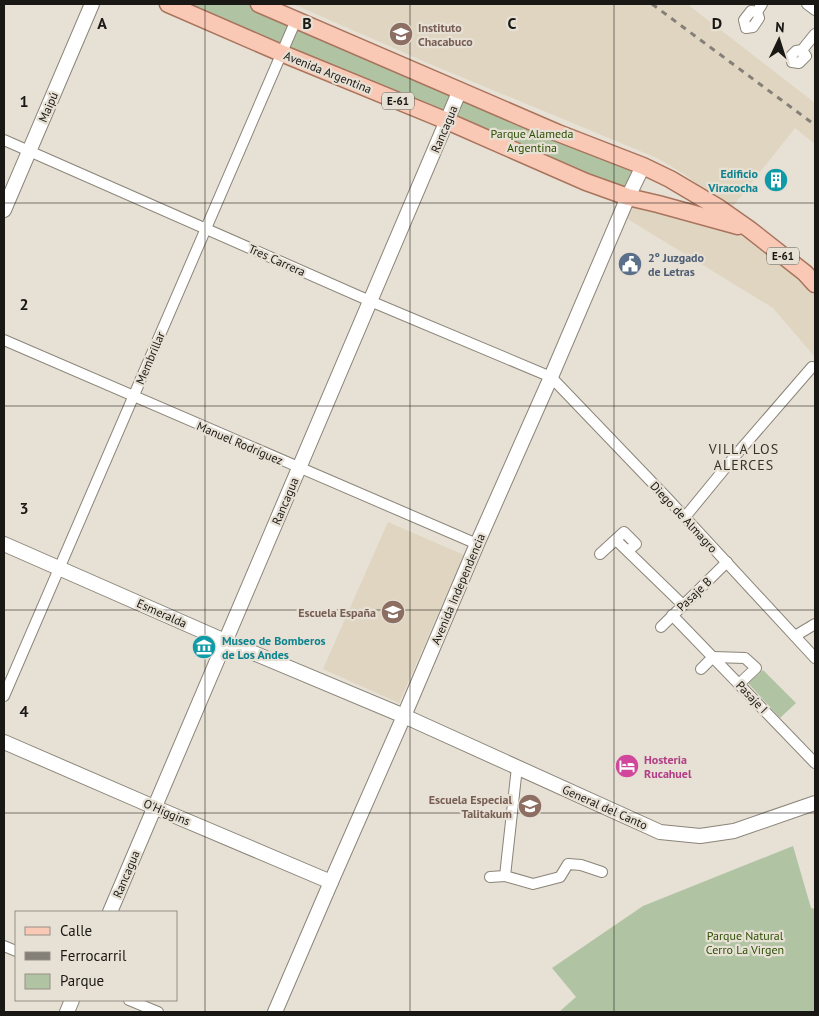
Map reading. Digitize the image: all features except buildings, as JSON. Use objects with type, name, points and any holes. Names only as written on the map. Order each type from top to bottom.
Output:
[{"type":"main road","name":"Maipú","points":[[4,210],[92,4]]},
{"type":"main road","name":"Avenida Argentina","points":[[168,4],[447,121],[586,182],[628,197]]},
{"type":"main road","name":"E-61","points":[[259,4],[558,133],[643,166],[670,179],[711,203],[749,229],[815,284]]},
{"type":"main road","name":"Rancagua","points":[[110,911],[460,90]]},
{"type":"main road","name":"Avenida Independencia","points":[[275,1012],[643,166]]},
{"type":"main road","name":"E-61","points":[[628,197],[749,229]]},
{"type":"main road","name":"Esmeralda","points":[[4,544],[225,641],[404,716]]},
{"type":"main road","name":"General del Canto","points":[[404,716],[660,832],[700,836],[734,831],[815,803]]},
{"type":"main road","name":"O'Higgins","points":[[4,742],[330,882]]},
{"type":"street","points":[[807,4],[815,10]]},
{"type":"street","name":"Membrillar","points":[[4,696],[296,20]]},
{"type":"street","points":[[802,50],[815,34]]},
{"type":"street","name":"Tres Carrera","points":[[4,140],[370,301],[551,377]]},
{"type":"street","name":"Manuel Rodríguez","points":[[4,340],[477,544]]},
{"type":"street","points":[[685,517],[812,367]]},
{"type":"street","name":"Diego de Almagro","points":[[551,377],[685,517],[815,658]]},
{"type":"street","points":[[600,554],[620,536],[628,551],[682,605]]},
{"type":"street","name":"Pasaje B","points":[[661,627],[727,562]]},
{"type":"street","name":"Pasaje I","points":[[672,615],[815,763]]},
{"type":"street","points":[[795,636],[815,624]]},
{"type":"street","points":[[701,668],[713,657]]},
{"type":"street","name":"Pasaje I","points":[[713,657],[745,658],[756,668],[739,684]]},
{"type":"street","points":[[505,876],[517,767]]},
{"type":"street","points":[[490,877],[505,876],[533,884],[560,877],[568,864],[582,865],[602,872]]},
{"type":"street","points":[[131,1001],[158,1012]]},
{"type":"shaded area","points":[[293,4],[687,4],[815,103],[815,144],[795,128],[730,210],[684,174],[657,158],[430,64]]},
{"type":"shaded area","points":[[632,205],[737,233],[800,278],[815,295],[815,357],[773,308],[626,218]]},
{"type":"shaded area","name":"Escuela España","points":[[388,522],[464,555],[399,703],[323,669]]},
{"type":"green space","name":"Parque Alameda Argentina","points":[[190,4],[256,4],[633,169],[626,194],[583,179]]},
{"type":"green space","points":[[763,670],[796,703],[780,718],[748,683]]},
{"type":"green space","name":"Parque Natural Cerro La Virgen","points":[[793,846],[811,908],[815,909],[815,1012],[559,1012],[576,997],[552,968],[643,906]]},
{"type":"railway","points":[[652,4],[815,125]]},
{"type":"place","name":"Instituto Chacabuco","points":[[401,34]]},
{"type":"place","name":"Edificio Viracocha","points":[[776,180]]},
{"type":"place","name":"2º Juzgado de Letras","points":[[630,264]]},
{"type":"place","name":"Escuela España","points":[[393,612]]},
{"type":"place","name":"Museo de Bomberos de Los Andes","points":[[204,647]]},
{"type":"place","name":"Hosteria Rucahuel","points":[[627,766]]},
{"type":"place","name":"Escuela Especial Talitakum","points":[[530,806]]},
{"type":"district","name":"VILLA LOS ALERCES","points":[[744,458]]}]
